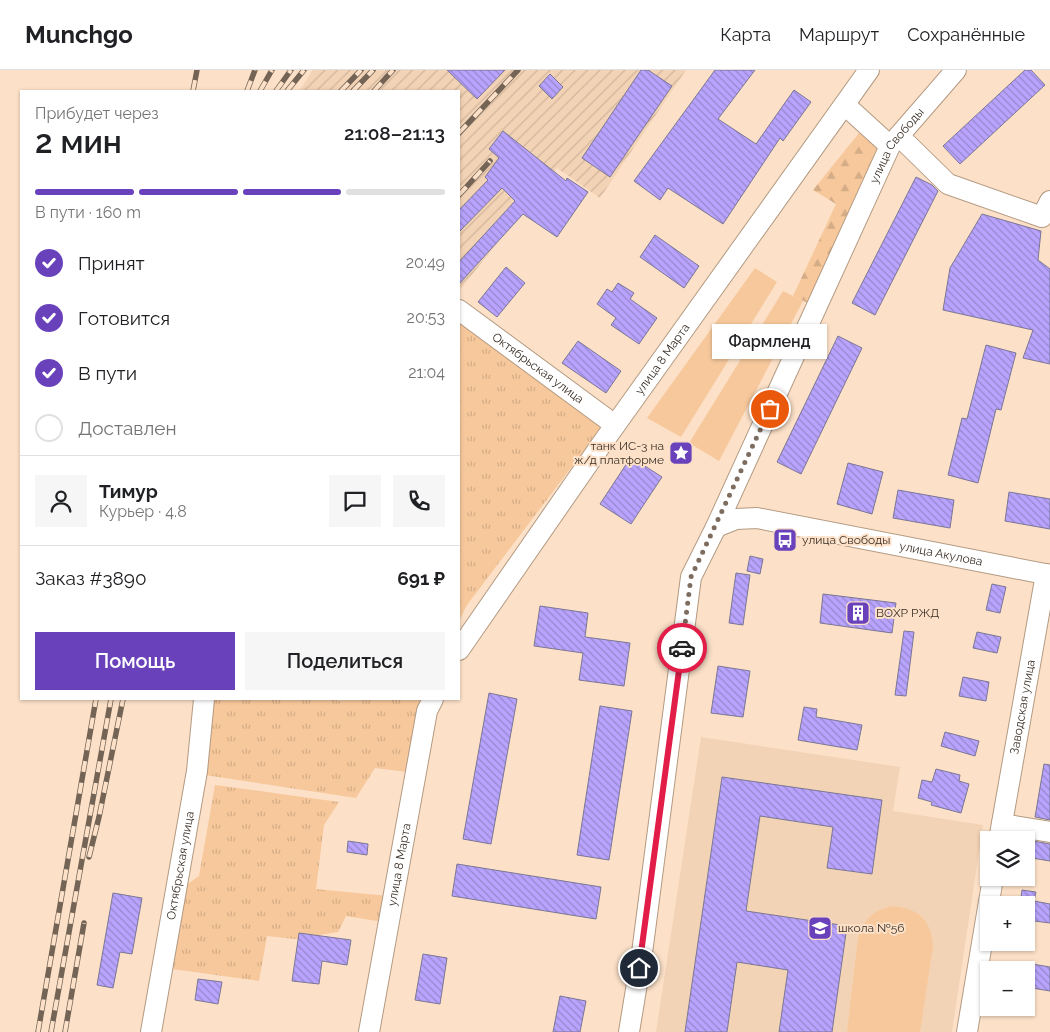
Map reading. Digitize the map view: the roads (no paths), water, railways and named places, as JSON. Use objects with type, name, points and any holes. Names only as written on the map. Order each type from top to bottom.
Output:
[{"type":"street","name":"улица 8 Марта","points":[[460,649],[615,425],[869,70]]},
{"type":"street","name":"улица Свободы","points":[[629,1032],[643,943],[691,577],[895,141],[956,70]]},
{"type":"street","points":[[845,105],[895,141],[948,184],[1042,217],[1050,201]]},
{"type":"street","name":"Октябрьская улица","points":[[460,311],[615,425]]},
{"type":"street","name":"улица Акулова","points":[[716,527],[736,519],[757,518],[1048,575]]},
{"type":"street","name":"Заводская улица","points":[[1000,831],[1048,575]]},
{"type":"street","name":"Октябрьская улица","points":[[151,1032],[197,771],[204,700]]},
{"type":"street","name":"улица 8 Марта","points":[[369,1032],[427,711],[432,700]]},
{"type":"street","points":[[1035,832],[1050,832]]},
{"type":"street","points":[[967,1032],[992,886]]},
{"type":"railway","points":[[193,90],[197,70]]},
{"type":"railway","points":[[247,90],[255,70]]},
{"type":"railway","points":[[261,90],[272,70]]},
{"type":"railway","points":[[277,90],[291,70]]},
{"type":"railway","points":[[288,90],[304,70]]},
{"type":"railway","points":[[342,90],[361,70]]},
{"type":"railway","points":[[354,90],[373,70]]},
{"type":"railway","points":[[375,90],[393,70]]},
{"type":"railway","points":[[460,132],[518,70]]},
{"type":"railway","points":[[460,194],[490,161]]},
{"type":"railway","points":[[38,1032],[96,700]]},
{"type":"railway","points":[[51,1032],[111,700]]},
{"type":"railway","points":[[89,857],[123,700]]},
{"type":"railway","points":[[65,1032],[84,923]]},
{"type":"place","name":"Фармленд","points":[[770,409]]},
{"type":"place","name":"танк ИС-3 на ж/д платформе","points":[[681,453]]},
{"type":"place","name":"улица Свободы","points":[[785,540]]},
{"type":"place","name":"ВОХР РЖД","points":[[858,613]]},
{"type":"place","name":"школа №56","points":[[820,928]]}]
